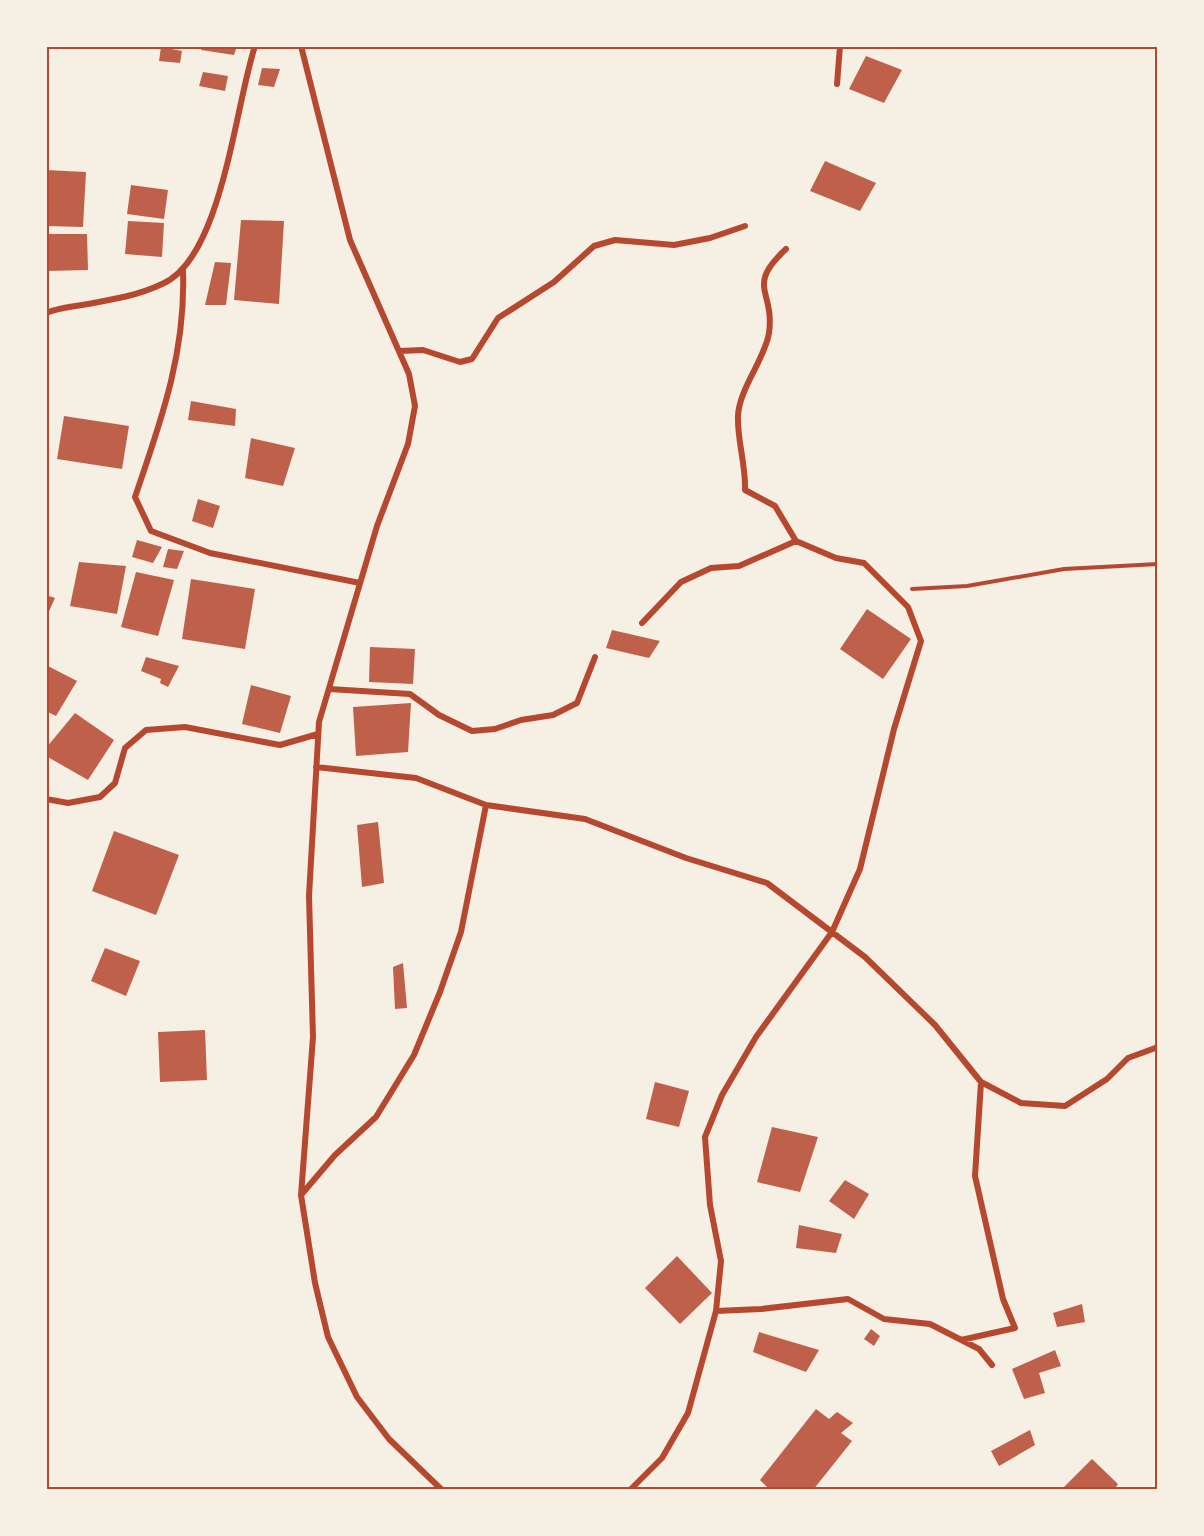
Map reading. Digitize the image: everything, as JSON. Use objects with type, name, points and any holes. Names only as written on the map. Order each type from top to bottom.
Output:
[{"type":"street","points":[[46,313],[126,297],[164,284],[183,271],[200,247],[216,202],[255,46]]},
{"type":"street","points":[[301,46],[350,240],[409,374],[415,406],[408,444],[377,526],[328,689],[318,734],[309,896],[313,1037],[301,1195],[315,1283],[328,1337],[357,1397],[389,1439],[442,1490]]},
{"type":"street","points":[[837,84],[840,46]]},
{"type":"street","points":[[399,351],[423,350],[460,362],[472,359],[498,318],[554,282],[594,246],[615,240],[674,244],[710,238],[745,226]]},
{"type":"street","points":[[630,1490],[662,1458],[688,1413],[716,1311],[721,1261],[710,1205],[705,1137],[722,1095],[756,1037],[832,932],[860,869],[894,729],[921,641],[908,607],[864,562],[836,558],[796,541],[775,506],[746,490],[738,414],[769,334],[770,312],[763,287],[767,267],[786,249]]},
{"type":"street","points":[[183,271],[184,311],[170,394],[135,497],[151,531],[210,553],[360,583]]},
{"type":"street","points":[[642,623],[681,582],[711,568],[739,566],[796,541]]},
{"type":"street","points":[[328,689],[411,694],[439,715],[472,731],[495,729],[521,720],[553,715],[577,703],[596,657]]},
{"type":"street","points":[[46,799],[68,803],[100,797],[115,783],[125,748],[146,730],[185,727],[280,745],[318,734]]},
{"type":"street","points":[[316,767],[416,778],[486,805],[585,819],[686,858],[767,883],[865,957],[935,1025],[981,1082],[1021,1103],[1065,1106],[1107,1079],[1128,1058],[1158,1047]]},
{"type":"street","points":[[301,1195],[335,1155],[376,1117],[414,1055],[440,993],[460,932],[486,805]]},
{"type":"street","points":[[961,1340],[1015,1328],[1003,1299],[975,1176],[981,1082]]},
{"type":"street","points":[[716,1311],[761,1309],[848,1299],[884,1319],[930,1324],[980,1349],[992,1365]]},
{"type":"path","points":[[891,590],[967,586],[1064,569],[1158,564]]},
{"type":"building","points":[[202,46],[237,46],[234,55],[201,50]]},
{"type":"building","points":[[161,47],[182,51],[180,63],[159,61]]},
{"type":"building","points":[[866,56],[902,70],[884,103],[849,89]]},
{"type":"building","points":[[262,68],[280,69],[274,87],[258,85]]},
{"type":"building","points":[[203,72],[228,76],[225,91],[199,86]]},
{"type":"building","points":[[825,161],[876,183],[860,211],[810,191]]},
{"type":"building","points":[[46,170],[86,172],[83,227],[46,226]]},
{"type":"building","points":[[131,185],[168,190],[164,219],[127,214]]},
{"type":"building","points":[[241,220],[284,221],[279,304],[234,300]]},
{"type":"building","points":[[128,221],[164,223],[162,257],[125,254]]},
{"type":"building","points":[[46,234],[87,234],[88,270],[46,271]]},
{"type":"building","points":[[215,262],[231,263],[226,305],[205,305]]},
{"type":"building","points":[[191,401],[236,409],[235,426],[188,420]]},
{"type":"building","points":[[64,416],[129,426],[122,469],[57,459]]},
{"type":"building","points":[[251,438],[295,448],[283,486],[245,478]]},
{"type":"building","points":[[198,499],[220,506],[213,528],[192,521]]},
{"type":"building","points":[[137,540],[162,547],[153,563],[132,557]]},
{"type":"building","points":[[168,549],[184,551],[177,569],[163,567]]},
{"type":"building","points":[[79,562],[126,566],[117,614],[70,606]]},
{"type":"building","points":[[136,572],[174,580],[158,636],[121,627]]},
{"type":"building","points":[[191,579],[255,589],[245,649],[182,639]]},
{"type":"building","points":[[46,595],[55,598],[46,618]]},
{"type":"building","points":[[867,609],[911,639],[883,679],[840,649]]},
{"type":"building","points":[[612,630],[660,641],[649,658],[606,648]]},
{"type":"building","points":[[370,647],[415,649],[413,684],[369,682]]},
{"type":"building","points":[[146,657],[179,666],[168,687],[160,683],[161,679],[141,671]]},
{"type":"building","points":[[46,665],[77,681],[56,716],[46,711]]},
{"type":"building","points":[[251,685],[291,696],[280,733],[242,724]]},
{"type":"building","points":[[411,703],[408,752],[356,756],[353,707]]},
{"type":"building","points":[[75,713],[114,740],[88,780],[46,756],[46,748]]},
{"type":"building","points":[[378,822],[384,883],[362,887],[357,825]]},
{"type":"building","points":[[114,831],[179,855],[156,915],[92,891]]},
{"type":"building","points":[[105,948],[140,961],[126,996],[91,981]]},
{"type":"building","points":[[403,963],[407,1008],[395,1009],[393,967]]},
{"type":"building","points":[[205,1030],[207,1080],[160,1082],[158,1032]]},
{"type":"building","points":[[655,1082],[689,1091],[679,1127],[646,1119]]},
{"type":"building","points":[[772,1127],[818,1137],[800,1192],[757,1182]]},
{"type":"building","points":[[845,1180],[869,1194],[854,1219],[829,1201]]},
{"type":"building","points":[[799,1225],[842,1234],[836,1253],[796,1248]]},
{"type":"building","points":[[677,1256],[712,1293],[680,1324],[645,1288]]},
{"type":"building","points":[[1082,1304],[1085,1322],[1057,1327],[1053,1313]]},
{"type":"building","points":[[871,1329],[880,1336],[874,1346],[864,1339]]},
{"type":"building","points":[[759,1332],[819,1350],[806,1372],[753,1352]]},
{"type":"building","points":[[1055,1350],[1061,1366],[1039,1373],[1045,1393],[1024,1399],[1012,1369]]},
{"type":"building","points":[[816,1409],[829,1419],[837,1412],[853,1423],[841,1433],[852,1441],[813,1490],[770,1490],[760,1480]]},
{"type":"building","points":[[1030,1430],[1035,1445],[999,1466],[991,1451]]},
{"type":"building","points":[[1092,1459],[1118,1484],[1114,1490],[1061,1490]]}]
